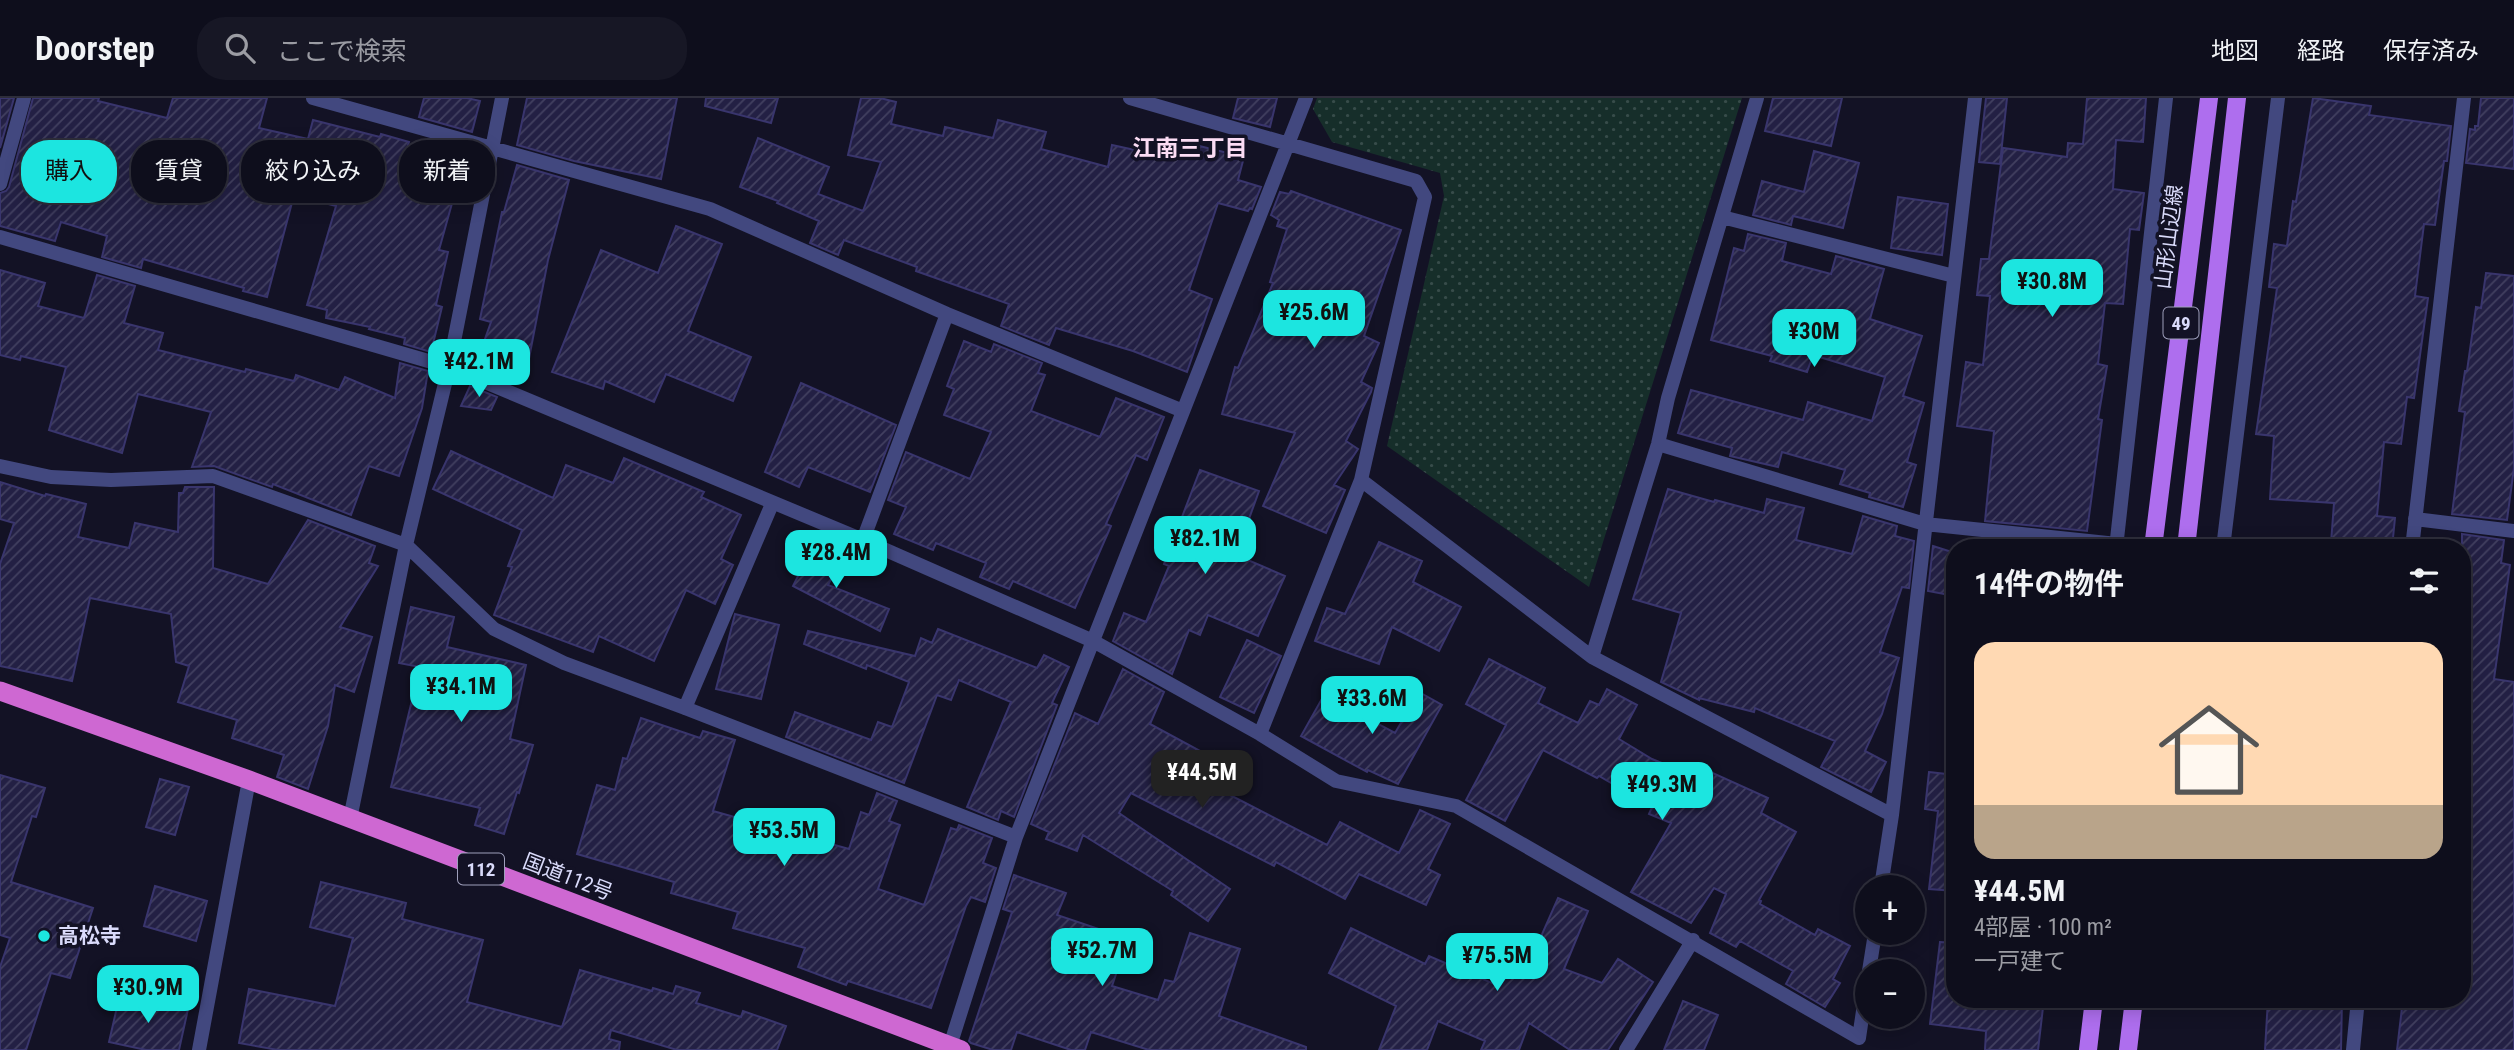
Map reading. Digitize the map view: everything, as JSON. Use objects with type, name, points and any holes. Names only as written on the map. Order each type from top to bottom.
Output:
[{"type":"highway","name":"国道112号","points":[[0,691],[249,780],[956,1048]]},
{"type":"main road","name":"山形山辺線","points":[[2154,539],[2209,98]]},
{"type":"main road","name":"49","points":[[2187,539],[2237,98]]},
{"type":"main road","points":[[2088,1050],[2093,1008]]},
{"type":"main road","points":[[2128,1050],[2133,1008]]},
{"type":"lane","points":[[0,184],[24,98]]},
{"type":"lane","points":[[313,98],[463,140]]},
{"type":"lane","points":[[494,140],[502,98]]},
{"type":"lane","points":[[1130,98],[1416,181],[1425,197],[1361,480],[1260,734]]},
{"type":"lane","points":[[956,1048],[1016,837],[1306,98]]},
{"type":"lane","points":[[1592,657],[1658,444],[1668,398],[1757,98]]},
{"type":"lane","points":[[1883,875],[1975,98]]},
{"type":"lane","points":[[2118,539],[2166,98]]},
{"type":"lane","points":[[2224,539],[2278,98]]},
{"type":"lane","points":[[2413,539],[2464,98]]},
{"type":"lane","points":[[495,149],[710,209],[947,314],[1183,411]]},
{"type":"lane","points":[[350,819],[406,545],[449,367],[481,203]]},
{"type":"lane","points":[[1722,217],[1954,276]]},
{"type":"lane","points":[[0,236],[449,367],[863,540],[1094,641],[1336,780],[1456,806],[1693,940],[1859,1038],[1860,1029]]},
{"type":"lane","points":[[863,540],[947,314]]},
{"type":"lane","points":[[1658,444],[1925,524],[2056,539]]},
{"type":"lane","points":[[0,466],[51,477],[111,480],[213,476],[406,545],[494,629],[564,663],[1016,837]]},
{"type":"lane","points":[[1361,480],[1592,657],[1892,815]]},
{"type":"lane","points":[[685,708],[772,504]]},
{"type":"lane","points":[[2415,519],[2514,531]]},
{"type":"lane","points":[[199,1050],[249,780]]},
{"type":"lane","points":[[1626,1050],[1693,940]]},
{"type":"lane","points":[[2353,1050],[2357,1008]]},
{"type":"green space","points":[[1317,98],[1742,98],[1589,587],[1387,446],[1444,196],[1440,173],[1332,142],[1313,109]]},
{"type":"building","points":[[0,98],[14,98],[0,148]]},
{"type":"building","points":[[33,98],[99,98],[98,101],[167,118],[173,98],[267,98],[259,128],[308,139],[313,120],[402,140],[399,140],[399,203],[452,203],[439,250],[448,252],[436,305],[442,307],[431,352],[404,344],[405,338],[326,318],[327,310],[307,305],[336,206],[325,203],[385,203],[385,140],[241,140],[241,203],[292,203],[267,297],[143,259],[141,268],[102,257],[107,236],[61,222],[55,241],[0,226],[0,193],[9,187],[21,142],[21,203],[117,203],[117,140],[22,140]]},
{"type":"building","points":[[424,98],[467,98],[480,101],[472,132],[419,117]]},
{"type":"building","points":[[527,98],[677,98],[661,179],[574,161],[517,145]]},
{"type":"building","points":[[706,98],[778,98],[771,123],[705,106]]},
{"type":"building","points":[[861,98],[880,98],[896,102],[891,124],[943,136],[945,127],[993,138],[998,120],[1046,132],[1041,149],[1108,167],[1112,145],[1171,158],[1175,140],[1244,157],[1238,180],[1261,187],[1252,209],[1248,211],[1218,203],[1189,290],[1212,299],[1187,372],[1133,351],[1056,328],[1049,345],[1001,326],[1009,304],[916,271],[917,267],[844,240],[838,255],[810,243],[819,221],[777,203],[778,201],[740,187],[758,138],[829,167],[818,194],[863,211],[881,162],[848,155]]},
{"type":"building","points":[[1238,98],[1277,98],[1270,127],[1233,118]]},
{"type":"building","points":[[1773,98],[1842,98],[1831,146],[1765,131]]},
{"type":"building","points":[[1986,98],[2007,98],[2000,164],[1979,162]]},
{"type":"building","points":[[2087,98],[2146,98],[2143,142],[2116,140],[2113,189],[2144,193],[2139,230],[2130,229],[2123,304],[2105,303],[2098,364],[2107,366],[2098,419],[2102,420],[2087,531],[1985,521],[1994,431],[1957,426],[1966,362],[1983,365],[1990,296],[1977,295],[1981,259],[1989,259],[2003,148],[2067,157],[2068,143],[2083,144]]},
{"type":"building","points":[[2313,98],[2371,106],[2369,115],[2451,126],[2435,225],[2424,224],[2415,296],[2428,298],[2414,398],[2407,397],[2401,444],[2384,442],[2377,516],[2395,518],[2393,539],[2331,539],[2334,503],[2270,499],[2274,436],[2256,434],[2277,288],[2269,287],[2274,244],[2287,246],[2293,201],[2296,202]]},
{"type":"building","points":[[2481,98],[2514,98],[2514,169],[2466,163],[2470,129],[2475,130],[2475,126],[2478,126]]},
{"type":"building","points":[[1814,151],[1859,163],[1843,228],[1793,216],[1791,225],[1753,215],[1762,181],[1804,192]]},
{"type":"building","points":[[517,165],[569,180],[548,260],[526,374],[522,373],[519,382],[506,378],[505,380],[475,367],[491,322],[480,319],[502,212]]},
{"type":"building","points":[[1291,191],[1401,230],[1364,336],[1379,343],[1361,382],[1372,388],[1371,392],[1346,441],[1358,449],[1334,485],[1345,490],[1326,533],[1263,506],[1295,433],[1222,414],[1235,367],[1238,368],[1273,283],[1270,282],[1287,229],[1277,226],[1279,220],[1271,215],[1280,192],[1289,194]]},
{"type":"building","points":[[1898,197],[1948,204],[1942,255],[1891,248]]},
{"type":"building","points":[[676,226],[722,244],[688,331],[751,357],[733,401],[666,374],[654,402],[605,381],[603,389],[552,372],[601,250],[658,273]]},
{"type":"building","points":[[1748,234],[1786,243],[1782,261],[1831,274],[1836,256],[1884,269],[1870,319],[1922,336],[1903,396],[1924,403],[1907,462],[1916,465],[1903,507],[1869,497],[1870,493],[1840,484],[1845,470],[1782,452],[1778,467],[1730,456],[1732,448],[1678,433],[1691,390],[1803,420],[1808,402],[1872,421],[1885,377],[1813,355],[1807,372],[1770,361],[1772,356],[1711,340],[1734,248],[1744,251]]},
{"type":"building","points":[[0,270],[45,283],[38,306],[84,318],[97,275],[135,286],[124,323],[163,333],[158,350],[245,372],[246,369],[294,381],[296,375],[339,390],[345,377],[395,398],[400,363],[428,371],[422,408],[399,476],[369,466],[351,515],[273,484],[272,487],[214,466],[192,467],[211,412],[138,394],[122,453],[49,430],[66,367],[21,356],[20,360],[0,355]]},
{"type":"building","points":[[2486,273],[2514,276],[2514,468],[2507,520],[2452,514],[2465,412],[2459,411],[2476,307],[2481,308]]},
{"type":"building","points":[[964,341],[991,352],[994,344],[1042,363],[1038,373],[1045,375],[1031,411],[1100,437],[1116,398],[1164,417],[1147,460],[1136,455],[1106,524],[1111,526],[1075,608],[1013,581],[1009,589],[980,577],[986,563],[936,543],[933,550],[894,534],[906,507],[888,500],[906,452],[970,479],[991,432],[944,415],[954,389],[947,386]]},
{"type":"building","points":[[801,383],[896,425],[870,492],[808,467],[799,487],[765,472]]},
{"type":"building","points":[[470,386],[497,397],[491,410],[461,406]]},
{"type":"building","points":[[451,451],[553,498],[566,465],[613,483],[624,458],[704,492],[701,497],[741,515],[721,559],[733,565],[715,604],[686,590],[654,661],[599,636],[593,652],[494,615],[522,530],[433,489]]},
{"type":"building","points":[[1200,470],[1259,491],[1236,555],[1285,576],[1258,636],[1208,615],[1200,635],[1189,630],[1172,674],[1113,641],[1124,613],[1146,622],[1169,566],[1164,564]]},
{"type":"building","points":[[0,482],[45,496],[46,494],[86,504],[78,537],[129,548],[135,523],[178,532],[179,493],[183,493],[185,487],[214,487],[213,568],[268,584],[308,520],[375,546],[369,563],[378,566],[340,627],[372,637],[354,692],[335,685],[328,726],[308,789],[277,777],[284,755],[232,738],[237,720],[178,702],[189,666],[176,662],[171,614],[90,598],[72,681],[0,666],[0,564],[14,523],[0,519]]},
{"type":"building","points":[[1668,489],[1764,513],[1767,499],[1804,508],[1796,540],[1852,554],[1863,516],[1897,526],[1895,536],[1914,541],[1909,588],[1902,587],[1880,652],[1899,658],[1882,714],[1865,751],[1886,762],[1871,792],[1821,767],[1835,741],[1755,708],[1754,712],[1699,700],[1661,682],[1681,613],[1633,599]]},
{"type":"building","points":[[2462,534],[2504,540],[2501,563],[2510,565],[2494,679],[2514,682],[2514,1050],[2397,1050],[2402,1008],[2471,1008],[2471,539],[2462,539]]},
{"type":"building","points":[[1379,542],[1422,561],[1413,582],[1461,607],[1439,651],[1392,627],[1379,664],[1315,641],[1327,608],[1345,614]]},
{"type":"building","points":[[813,546],[841,560],[828,585],[889,609],[880,631],[793,586]]},
{"type":"building","points":[[1933,546],[1946,550],[1946,594],[1928,591]]},
{"type":"building","points":[[411,607],[454,617],[447,647],[526,665],[510,739],[533,745],[504,834],[475,825],[480,808],[391,787],[420,667],[399,663]]},
{"type":"building","points":[[735,614],[779,625],[761,699],[716,689]]},
{"type":"building","points":[[938,629],[1037,668],[1044,655],[1069,667],[1052,703],[1057,705],[1014,817],[1001,811],[998,820],[967,807],[1011,702],[959,680],[951,700],[937,695],[904,783],[786,737],[795,712],[871,740],[878,722],[892,727],[909,682],[867,665],[866,669],[804,644],[808,631],[915,656],[921,638],[932,643]]},
{"type":"building","points":[[1247,640],[1281,656],[1254,713],[1220,697]]},
{"type":"building","points":[[1489,659],[1545,688],[1538,703],[1578,723],[1590,701],[1599,705],[1607,689],[1637,705],[1619,739],[1652,759],[1689,774],[1693,764],[1768,798],[1761,813],[1796,832],[1759,900],[1760,904],[1815,935],[1818,929],[1850,946],[1833,979],[1840,983],[1825,1007],[1786,984],[1793,971],[1740,941],[1736,947],[1710,933],[1726,894],[1714,888],[1691,923],[1631,892],[1671,823],[1649,814],[1652,807],[1599,776],[1597,778],[1543,750],[1505,821],[1466,800],[1506,725],[1466,704]]},
{"type":"building","points":[[1123,669],[1164,692],[1150,724],[1211,757],[1215,751],[1245,768],[1230,795],[1327,845],[1340,822],[1399,853],[1420,810],[1450,824],[1428,869],[1440,875],[1426,905],[1359,874],[1345,899],[1276,862],[1274,866],[1131,793],[1119,813],[1230,889],[1208,921],[1171,895],[1173,891],[1083,835],[1077,851],[1046,839],[1049,832],[1031,824],[1075,713],[1098,724]]},
{"type":"building","points":[[1419,692],[1442,705],[1398,784],[1368,770],[1367,772],[1301,736],[1324,695],[1395,733]]},
{"type":"building","points":[[641,718],[700,738],[703,731],[735,740],[713,811],[849,849],[861,812],[869,815],[877,793],[897,801],[889,821],[900,825],[878,889],[924,905],[951,828],[957,830],[959,825],[992,838],[983,863],[996,868],[985,902],[971,897],[966,906],[931,1008],[848,981],[846,985],[798,967],[805,948],[733,928],[738,912],[671,893],[674,882],[577,854],[597,785],[615,790],[623,758],[627,759]]},
{"type":"building","points":[[1929,772],[1946,774],[1946,890],[1929,889],[1938,811],[1925,809]]},
{"type":"building","name":"高松寺","points":[[0,775],[45,788],[36,817],[32,816],[11,882],[93,908],[70,978],[51,973],[26,1050],[0,1050],[0,967],[10,938],[0,935]]},
{"type":"building","points":[[160,779],[189,787],[175,835],[146,827]]},
{"type":"building","points":[[1014,875],[1066,893],[1057,915],[1128,939],[1112,986],[1158,1000],[1165,980],[1174,982],[1190,933],[1240,949],[1219,1016],[1306,1047],[1306,1050],[1149,1050],[1091,1032],[1085,1050],[1071,1050],[1017,1032],[1011,1050],[993,1050],[971,1043],[969,1041],[1012,912],[1003,909]]},
{"type":"building","points":[[321,882],[406,903],[402,919],[483,940],[467,1002],[562,1027],[580,970],[652,991],[653,988],[673,994],[676,986],[700,993],[696,1003],[741,1017],[743,1011],[786,1026],[777,1050],[677,1050],[611,1030],[609,1039],[620,1042],[619,1050],[278,1050],[239,1043],[249,989],[335,1006],[353,938],[310,927]]},
{"type":"building","points":[[155,886],[207,901],[196,941],[144,926]]},
{"type":"building","points":[[1558,898],[1588,911],[1564,969],[1602,983],[1618,959],[1653,982],[1608,1050],[1570,1050],[1529,1023],[1519,1050],[1481,1050],[1485,1041],[1438,1021],[1427,1050],[1379,1050],[1396,1006],[1329,973],[1351,928],[1425,964],[1429,956],[1499,986],[1513,949],[1532,957]]},
{"type":"building","points":[[1940,942],[1946,942],[1946,1008],[2043,1008],[2038,1050],[1985,1050],[1986,1031],[1930,1024]]},
{"type":"building","points":[[120,994],[188,1009],[179,1050],[146,1050],[109,1042]]},
{"type":"building","points":[[1683,1001],[1718,1015],[1704,1050],[1664,1050]]},
{"type":"building","points":[[2267,1008],[2342,1008],[2341,1050],[2265,1050]]},
{"type":"place","name":"高松寺","points":[[44,936]]},
{"type":"district","name":"江南三丁目","points":[[1190,148]]}]
